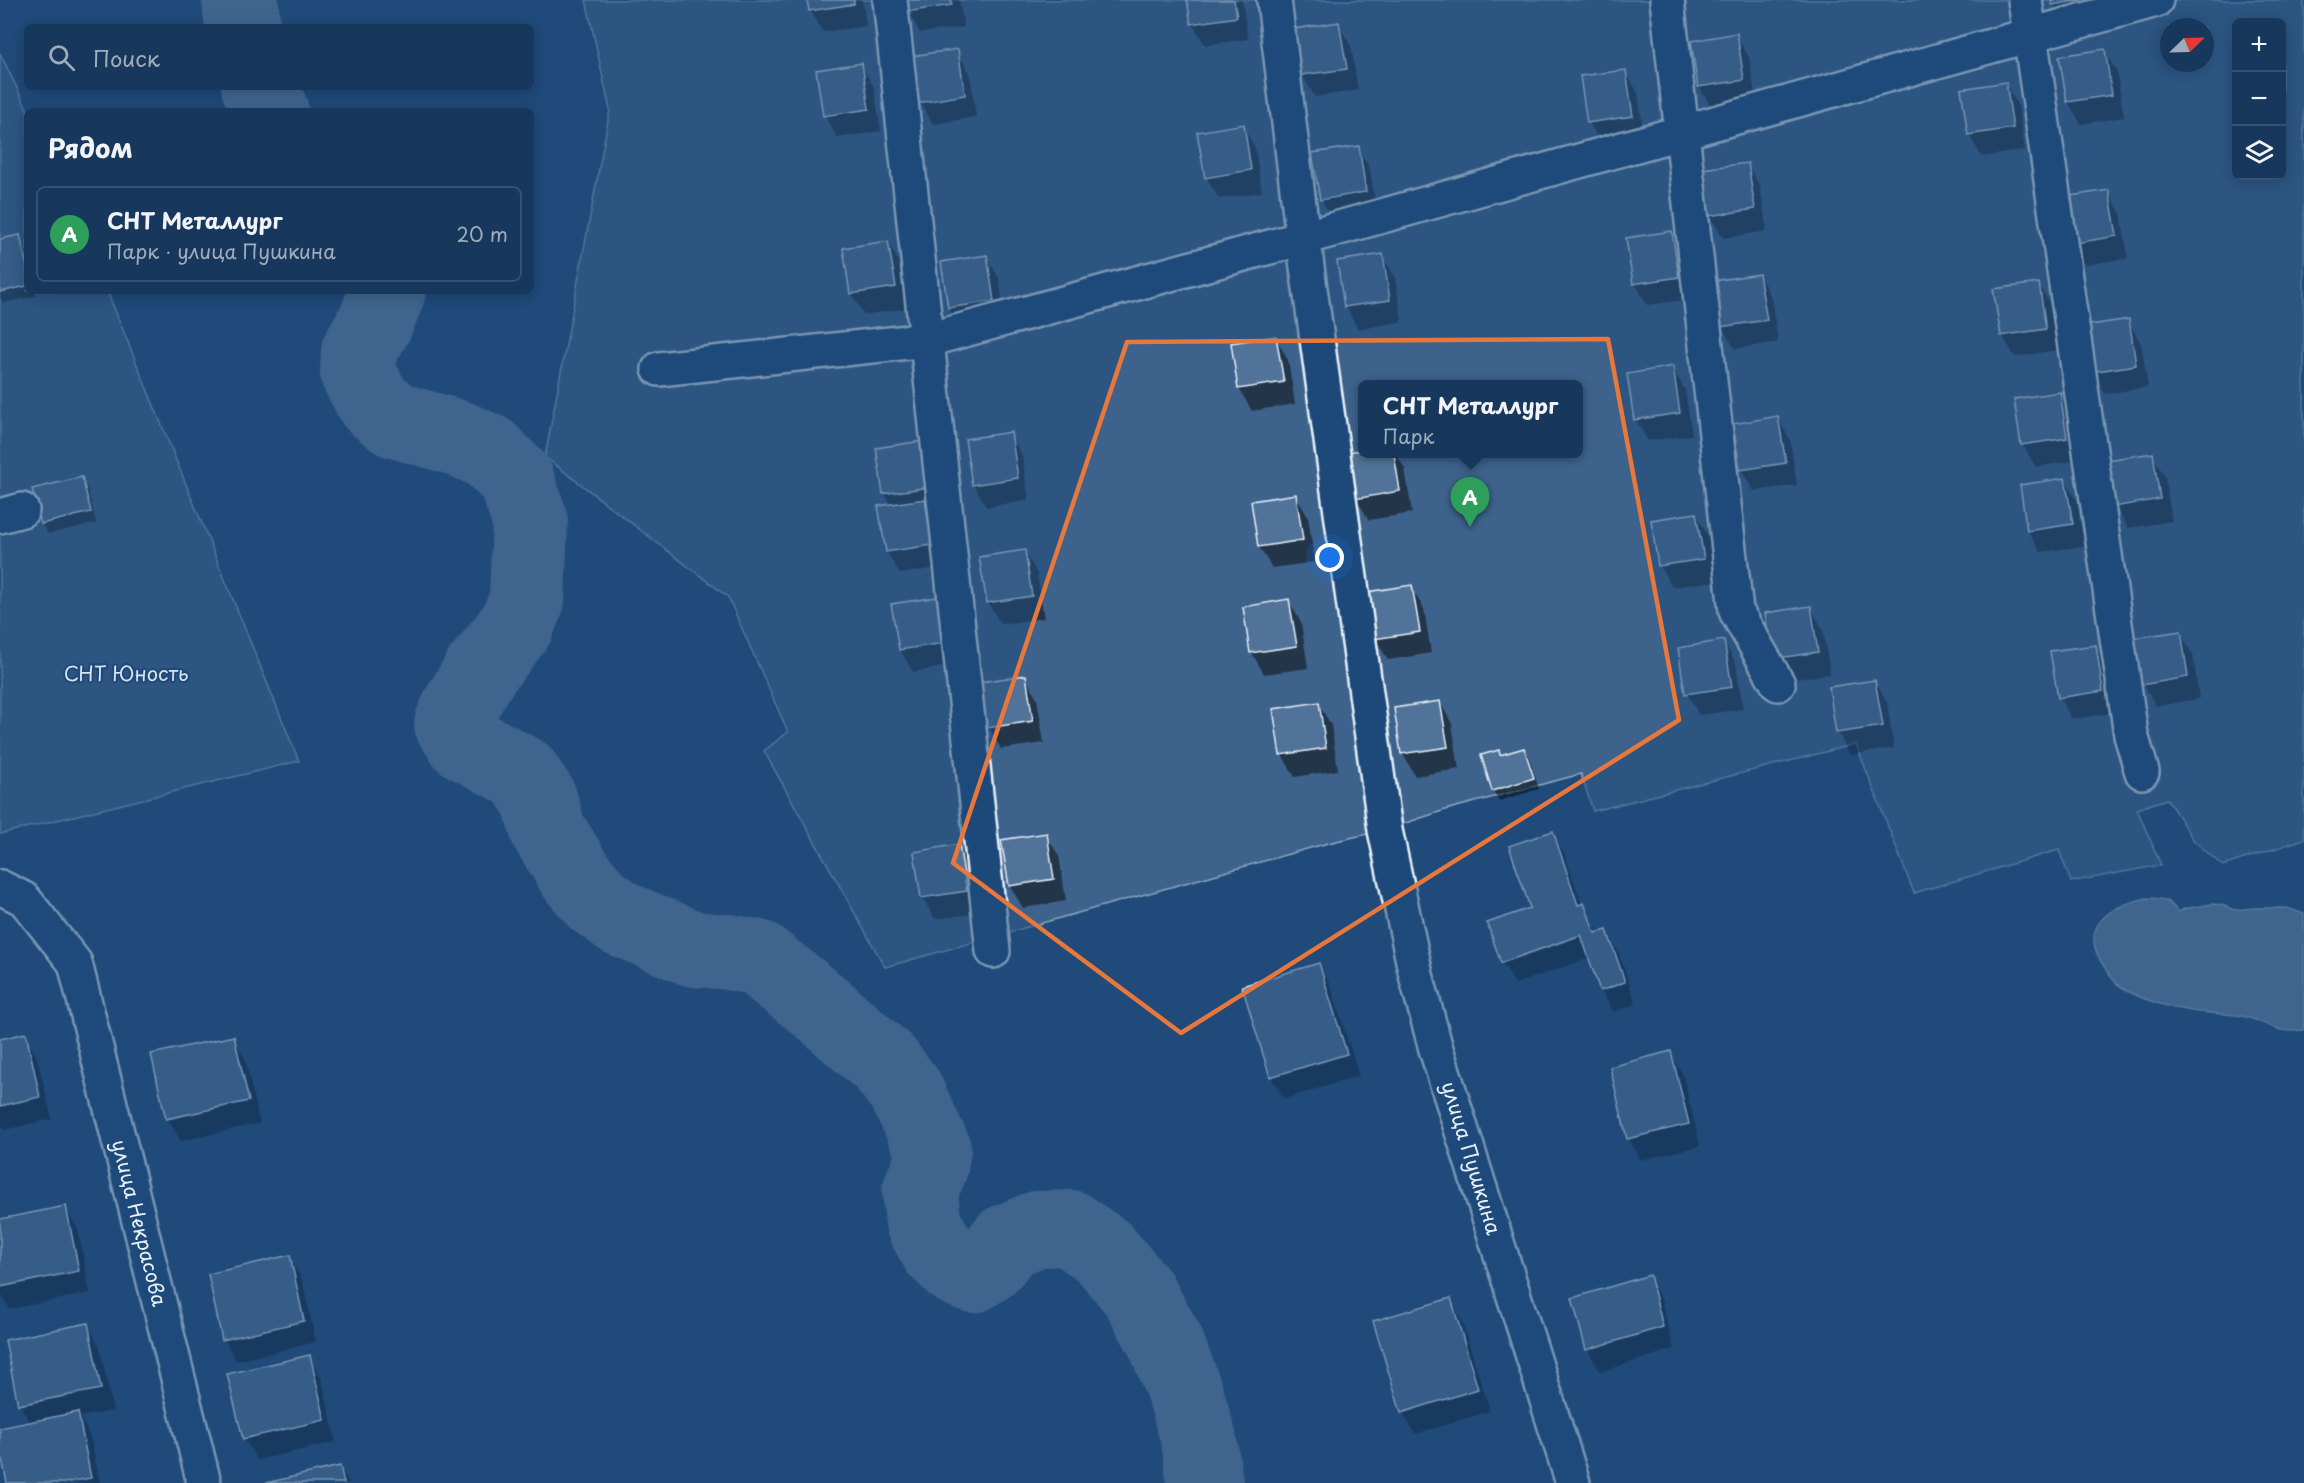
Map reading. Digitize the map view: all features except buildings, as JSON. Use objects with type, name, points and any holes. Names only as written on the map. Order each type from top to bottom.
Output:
[{"type":"street","points":[[890,0],[993,951]]},
{"type":"street","name":"улица Пушкина","points":[[1274,0],[1303,238],[1385,830],[1413,965],[1436,1049],[1573,1483]]},
{"type":"street","points":[[1667,0],[1736,611],[1778,684]]},
{"type":"street","points":[[2025,0],[2130,723],[2142,772]]},
{"type":"street","points":[[659,369],[927,340],[1303,238],[2156,0]]},
{"type":"street","name":"улица Некрасова","points":[[0,888],[24,899],[75,963],[204,1483]]},
{"type":"highlighted area","points":[[1608,339],[1679,720],[1181,1033],[953,863],[1127,342]]},
{"type":"green space","points":[[586,0],[2304,0],[2304,839],[2223,866],[2194,841],[2167,799],[2137,809],[2161,865],[2071,882],[2059,850],[1914,893],[1856,744],[1593,811],[1581,774],[885,967],[764,751],[788,732],[728,597],[545,457],[610,110]]},
{"type":"green space","name":"СНТ Юность","points":[[0,53],[27,108],[24,108],[24,294],[108,294],[299,761],[0,834]]},
{"type":"shaded area","points":[[2147,898],[2165,900],[2178,912],[2212,904],[2234,910],[2287,908],[2304,914],[2304,1030],[2284,1031],[2242,1016],[2175,1008],[2142,998],[2120,987],[2097,954],[2094,941],[2096,930],[2109,913]]},
{"type":"waterway","points":[[240,0],[243,24]]},
{"type":"waterway","points":[[260,90],[270,108]]},
{"type":"waterway","points":[[387,294],[376,321],[359,351],[358,373],[374,403],[395,420],[458,438],[489,452],[516,479],[530,520],[527,600],[516,626],[481,671],[452,724],[464,742],[522,773],[539,798],[548,830],[576,876],[597,901],[622,919],[694,949],[729,952],[758,958],[822,1008],[884,1063],[906,1091],[933,1149],[930,1167],[920,1191],[923,1223],[938,1250],[956,1268],[973,1275],[988,1265],[1006,1242],[1037,1229],[1070,1228],[1104,1252],[1139,1294],[1166,1343],[1186,1396],[1199,1440],[1205,1483]]},
{"type":"place","name":"СНТ Металлург","points":[[1470,527]]}]
